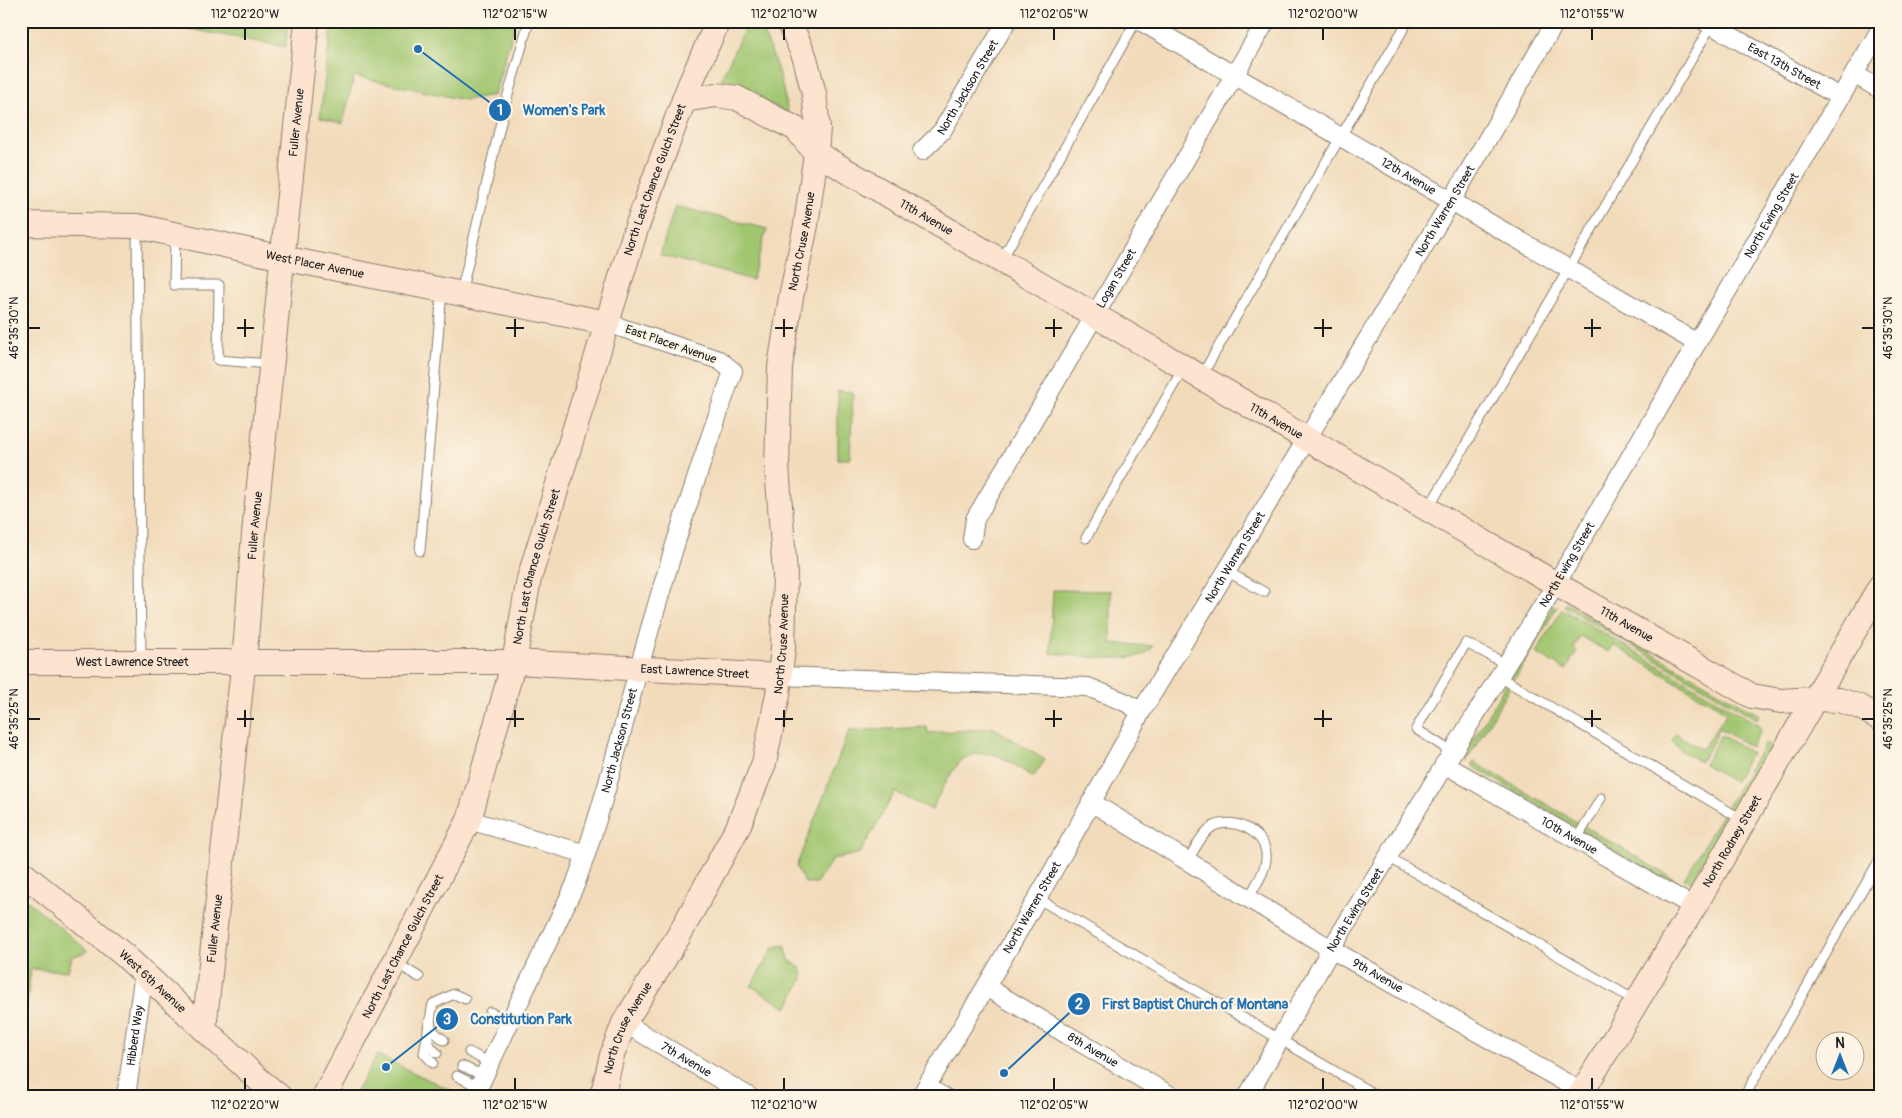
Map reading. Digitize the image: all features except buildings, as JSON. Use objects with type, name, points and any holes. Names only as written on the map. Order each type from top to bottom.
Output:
[{"type":"street","name":"Fuller Avenue","points":[[204,1030],[307,21]]},
{"type":"street","name":"North Last Chance Gulch Street","points":[[324,1097],[469,820],[514,662],[529,579],[606,323],[635,232],[684,100],[718,21]]},
{"type":"street","points":[[789,21],[805,58]]},
{"type":"street","points":[[805,58],[808,21]]},
{"type":"street","name":"North Jackson Street","points":[[922,151],[942,131],[1007,21]]},
{"type":"street","name":"12th Avenue","points":[[1140,21],[1697,343]]},
{"type":"street","name":"Logan Street","points":[[972,539],[975,519],[1096,316],[1266,21]]},
{"type":"street","name":"North Warren Street","points":[[924,1090],[986,987],[1141,712],[1452,200],[1556,21]]},
{"type":"street","name":"East 13th Street","points":[[1709,23],[1840,97]]},
{"type":"street","name":"North Ewing Street","points":[[1247,1097],[1331,949],[1556,584],[1881,28]]},
{"type":"street","name":"North Cruse Avenue","points":[[602,1097],[612,1055],[624,1023],[678,937],[738,828],[764,763],[780,676],[785,574],[777,466],[780,367],[806,225],[818,128],[814,94],[805,58]]},
{"type":"street","points":[[1854,74],[1881,90]]},
{"type":"street","name":"11th Avenue","points":[[684,100],[716,96],[738,98],[796,130],[816,153],[1752,696],[1781,702],[1813,699],[1840,700],[1860,707],[1881,719]]},
{"type":"street","name":"West Placer Avenue","points":[[21,224],[137,226],[283,258],[606,323]]},
{"type":"street","name":"East Placer Avenue","points":[[606,323],[719,360],[733,371]]},
{"type":"street","name":"North Jackson Street","points":[[482,1081],[575,885],[586,854],[638,670],[703,456],[733,371]]},
{"type":"street","name":"North Rodney Street","points":[[1584,1095],[1881,585]]},
{"type":"street","name":"West Lawrence Street","points":[[21,662],[243,662]]},
{"type":"street","name":"East Lawrence Street","points":[[243,662],[514,662],[780,676],[1088,686],[1127,703],[1141,712]]},
{"type":"street","name":"10th Avenue","points":[[1448,758],[1576,840],[1694,906]]},
{"type":"street","name":"9th Avenue","points":[[1091,802],[1331,949],[1584,1095]]},
{"type":"street","points":[[469,820],[586,854]]},
{"type":"street","name":"West 6th Avenue","points":[[21,872],[124,955],[204,1030],[280,1097]]},
{"type":"street","name":"Hibberd Way","points":[[126,1097],[144,974]]},
{"type":"street","name":"8th Avenue","points":[[986,987],[1174,1097]]},
{"type":"street","name":"7th Avenue","points":[[624,1023],[750,1097]]},
{"type":"lane","points":[[420,551],[452,292],[529,21]]},
{"type":"lane","points":[[1001,261],[1136,21]]},
{"type":"lane","points":[[1086,538],[1341,136],[1408,21]]},
{"type":"lane","points":[[1428,509],[1709,23]]},
{"type":"lane","points":[[137,226],[142,662]]},
{"type":"lane","points":[[175,234],[174,285],[219,285],[218,360],[272,364]]},
{"type":"lane","points":[[1226,571],[1264,592]]},
{"type":"lane","points":[[1448,758],[1416,729],[1466,643],[1502,670],[1744,820]]},
{"type":"lane","points":[[1576,840],[1602,798]]},
{"type":"lane","points":[[1187,862],[1210,828],[1231,823],[1255,833],[1262,841],[1266,853],[1265,867],[1248,899]]},
{"type":"lane","points":[[1388,857],[1637,1002]]},
{"type":"lane","points":[[1744,1097],[1881,857]]},
{"type":"lane","points":[[1037,898],[1379,1097]]},
{"type":"lane","points":[[395,962],[419,977]]},
{"type":"lane","points":[[432,1063],[424,1053],[432,1004],[454,994],[465,999]]},
{"type":"lane","points":[[490,1012],[510,1021]]},
{"type":"lane","points":[[429,1022],[434,1033],[444,1040]]},
{"type":"lane","points":[[427,1037],[432,1050],[437,1053]]},
{"type":"lane","points":[[469,1052],[482,1081]]},
{"type":"lane","points":[[462,1066],[482,1081]]},
{"type":"lane","points":[[457,1076],[482,1081]]},
{"type":"lane","points":[[924,1090],[953,1097]]},
{"type":"green space","points":[[148,21],[288,21],[286,47]]},
{"type":"green space","points":[[332,21],[516,21],[494,95],[464,100],[354,76],[343,123],[320,117]]},
{"type":"green space","points":[[748,21],[757,21],[768,43],[780,77],[788,113],[721,79]]},
{"type":"green space","points":[[675,206],[767,229],[752,280],[660,255]]},
{"type":"green space","points":[[838,391],[853,392],[850,459],[838,459]]},
{"type":"green space","points":[[1053,590],[1111,591],[1111,643],[1153,646],[1145,654],[1124,658],[1098,658],[1050,653]]},
{"type":"green space","points":[[1566,603],[1759,715],[1757,719],[1564,606]]},
{"type":"green space","points":[[1553,605],[1557,607],[1466,762],[1462,759]]},
{"type":"green space","points":[[1562,609],[1759,725],[1761,730],[1751,747],[1718,728],[1715,734],[1717,735],[1700,762],[1681,751],[1672,741],[1676,734],[1702,749],[1727,712],[1613,645],[1608,652],[1580,636],[1574,648],[1577,651],[1566,670],[1536,653]]},
{"type":"green space","points":[[927,727],[928,733],[994,728],[1045,760],[1033,777],[996,755],[983,753],[970,756],[962,760],[954,770],[932,810],[895,792],[860,853],[833,859],[816,883],[805,883],[796,867],[849,731]]},
{"type":"green space","points":[[1721,735],[1751,753],[1734,782],[1704,764]]},
{"type":"green space","points":[[1765,743],[1771,746],[1690,883],[1684,879]]},
{"type":"green space","points":[[1474,762],[1676,880],[1673,885],[1471,765]]},
{"type":"green space","points":[[21,895],[88,951],[72,957],[68,971],[31,969],[24,1027]]},
{"type":"green space","points":[[785,945],[789,960],[801,968],[803,978],[787,1008],[751,986],[774,947]]},
{"type":"green space","points":[[377,1055],[452,1091],[449,1097],[353,1097]]},
{"type":"place","name":"Women's Park","points":[[418,49]]},
{"type":"place","name":"Constitution Park","points":[[386,1067]]},
{"type":"place","name":"First Baptist Church of Montana","points":[[1004,1073]]}]
